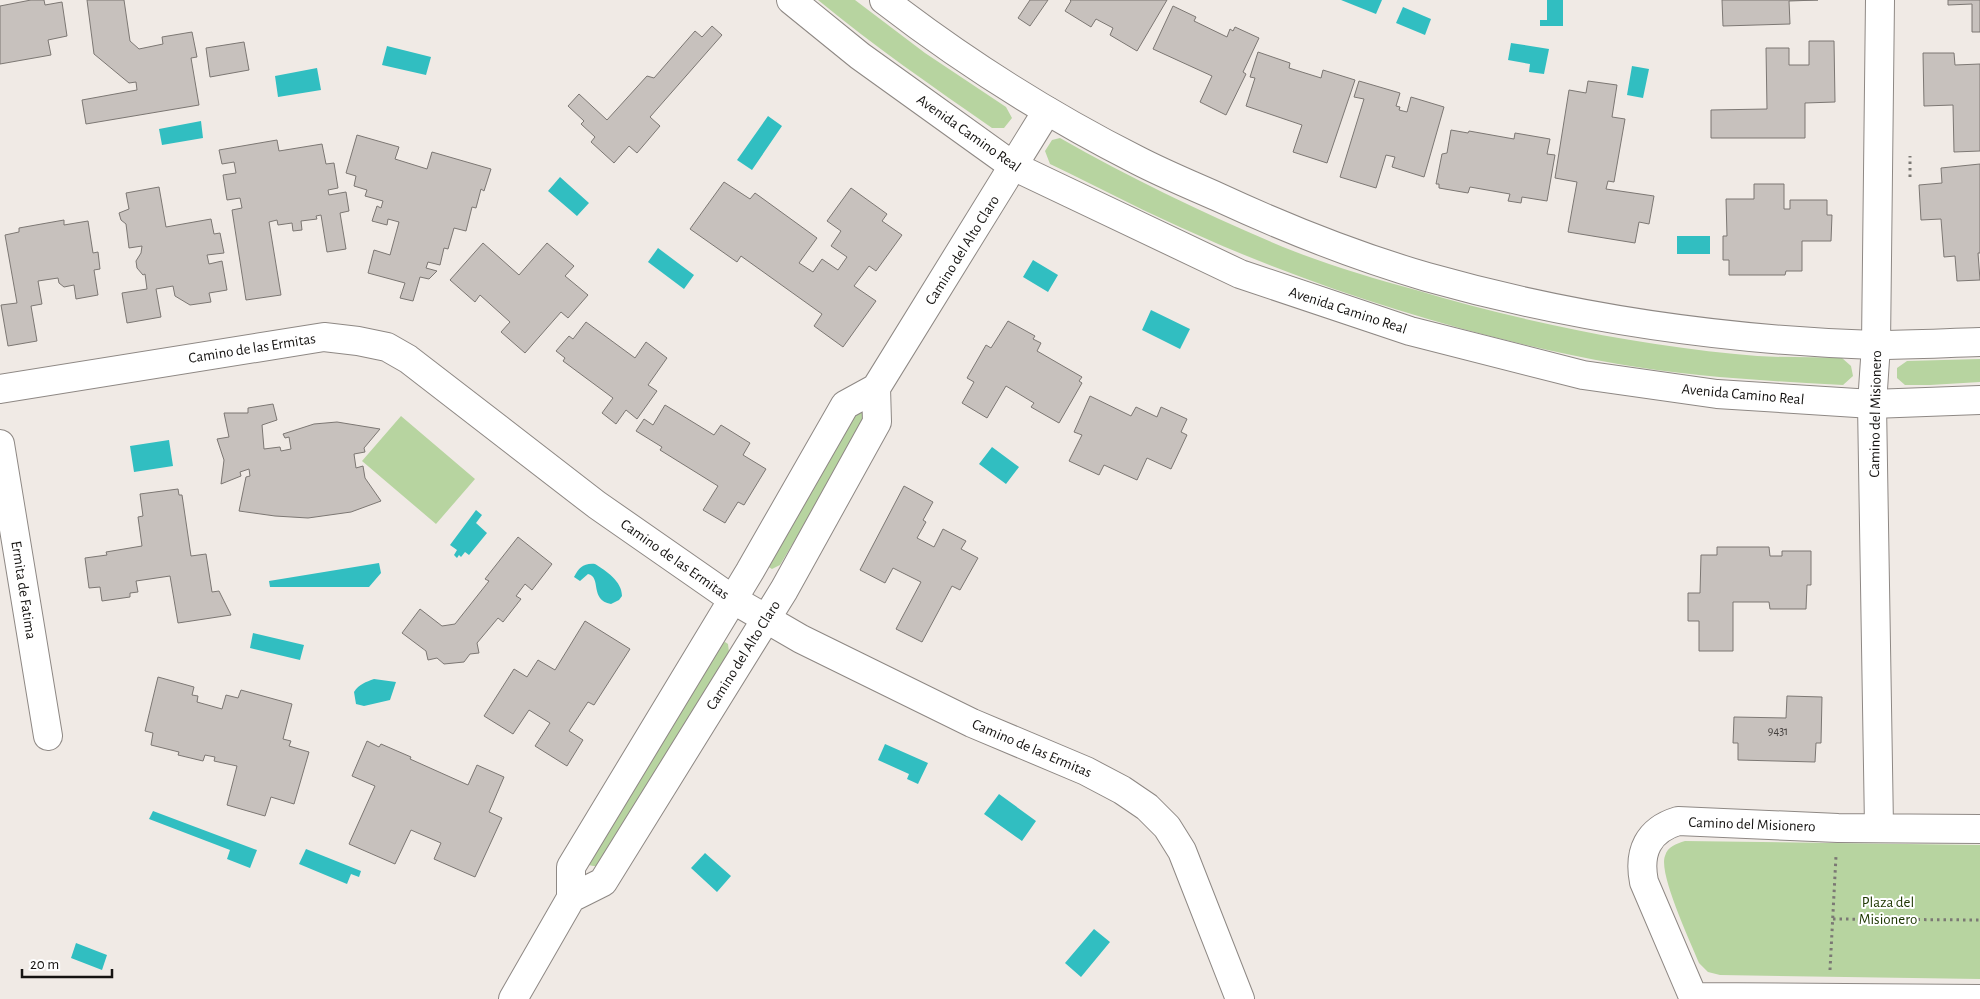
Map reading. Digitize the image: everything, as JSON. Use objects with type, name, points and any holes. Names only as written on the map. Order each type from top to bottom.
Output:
[{"type":"street","name":"Avenida Camino Real","points":[[791,0],[860,56],[1013,166],[1240,274],[1410,331],[1583,375],[1717,394],[1872,404],[1980,400]]},
{"type":"street","points":[[884,0],[977,67],[1047,111],[1138,161],[1262,217],[1345,250],[1426,276],[1541,306],[1646,325],[1755,338],[1876,345],[1980,342]]},
{"type":"street","name":"Camino del Misionero","points":[[1879,828],[1872,404],[1876,345],[1880,0]]},
{"type":"street","name":"Camino del Alto Claro","points":[[513,999],[571,898],[571,867],[732,600],[845,405],[876,388],[1047,111]]},
{"type":"street","name":"Camino de las Ermitas","points":[[0,389],[324,336],[387,347],[408,359],[597,505],[732,600],[800,639],[972,723],[1086,771],[1122,790],[1147,807],[1167,828],[1182,851],[1240,999]]},
{"type":"street","name":"Camino del Alto Claro","points":[[571,898],[603,882],[784,590],[877,422],[876,388]]},
{"type":"street","name":"Ermita de Fatima","points":[[0,444],[48,736]]},
{"type":"street","name":"Camino del Misionero","points":[[1980,830],[1838,828],[1678,821],[1660,829],[1652,837],[1642,858],[1644,882],[1694,998],[1980,998]]},
{"type":"path","points":[[1829,997],[1838,828]]},
{"type":"path","points":[[1833,918],[1980,920]]},
{"type":"green space","points":[[818,0],[855,0],[925,53],[1006,107],[1012,118],[1004,128],[992,128],[882,50]]},
{"type":"green space","points":[[1060,138],[1142,182],[1226,222],[1283,247],[1365,276],[1495,312],[1654,344],[1748,355],[1842,358],[1851,366],[1853,376],[1843,385],[1730,378],[1674,372],[1565,354],[1459,328],[1301,277],[1162,219],[1050,164],[1045,151],[1052,140]]},
{"type":"green space","points":[[1980,359],[1980,382],[1905,385],[1897,378],[1897,368],[1907,361]]},
{"type":"green space","points":[[860,410],[865,413],[867,419],[780,565],[772,569],[767,566],[853,413]]},
{"type":"green space","points":[[401,416],[475,479],[436,524],[362,461]]},
{"type":"green space","points":[[725,642],[728,644],[729,652],[600,866],[589,865],[588,858],[716,644]]},
{"type":"green space","name":"Plaza del Misionero","points":[[1685,841],[1980,845],[1980,979],[1720,975],[1708,972],[1699,963],[1676,908],[1666,877],[1664,865],[1666,853],[1673,846]]},
{"type":"water","points":[[1341,0],[1382,0],[1376,14]]},
{"type":"water","points":[[1547,0],[1563,0],[1563,26],[1540,26],[1540,20],[1547,20]]},
{"type":"water","points":[[1403,7],[1431,19],[1425,35],[1396,23]]},
{"type":"water","points":[[1511,43],[1549,49],[1544,74],[1529,72],[1530,64],[1508,60]]},
{"type":"water","points":[[387,46],[431,57],[426,75],[382,65]]},
{"type":"water","points":[[1632,66],[1649,69],[1643,98],[1627,95]]},
{"type":"water","points":[[317,68],[321,90],[278,97],[275,76]]},
{"type":"water","points":[[768,116],[782,126],[752,170],[737,160]]},
{"type":"water","points":[[201,121],[203,138],[162,145],[159,129]]},
{"type":"water","points":[[560,177],[589,203],[577,216],[548,191]]},
{"type":"water","points":[[1677,236],[1710,236],[1710,254],[1677,254]]},
{"type":"water","points":[[658,248],[694,275],[684,289],[648,262]]},
{"type":"water","points":[[1033,260],[1058,275],[1048,292],[1023,277]]},
{"type":"water","points":[[1151,310],[1190,329],[1180,349],[1142,330]]},
{"type":"water","points":[[169,440],[173,466],[134,472],[130,446]]},
{"type":"water","points":[[992,447],[1019,467],[1006,484],[979,464]]},
{"type":"water","points":[[476,510],[482,515],[476,523],[487,533],[469,555],[465,552],[461,557],[459,555],[457,558],[454,555],[457,550],[450,545]]},
{"type":"water","points":[[379,563],[381,573],[369,587],[270,587],[269,581]]},
{"type":"water","points":[[587,564],[595,564],[616,581],[622,596],[619,600],[611,604],[604,602],[598,594],[592,576],[588,574],[580,581],[574,577],[582,567]]},
{"type":"water","points":[[253,633],[304,645],[300,660],[250,648]]},
{"type":"water","points":[[374,679],[396,682],[390,700],[364,706],[356,704],[354,692],[356,689]]},
{"type":"water","points":[[885,744],[928,763],[918,784],[907,779],[909,774],[878,760]]},
{"type":"water","points":[[999,794],[1036,821],[1022,841],[984,814]]},
{"type":"water","points":[[153,811],[257,850],[250,868],[227,859],[230,850],[149,819]]},
{"type":"water","points":[[306,849],[361,871],[359,877],[351,874],[347,884],[299,864]]},
{"type":"water","points":[[705,853],[731,876],[717,892],[691,868]]},
{"type":"water","points":[[1094,929],[1110,942],[1081,977],[1065,963]]},
{"type":"water","points":[[76,943],[107,955],[102,970],[71,958]]},
{"type":"building","points":[[31,0],[44,0],[45,5],[62,2],[67,36],[48,40],[51,55],[0,64],[0,6]]},
{"type":"building","points":[[87,0],[124,0],[130,41],[139,49],[163,44],[162,37],[192,32],[197,57],[191,58],[199,105],[86,124],[82,100],[137,90],[136,82],[129,83],[94,54]]},
{"type":"building","points":[[1030,0],[1048,0],[1030,26],[1018,18]]},
{"type":"building","points":[[1070,0],[1167,0],[1137,51],[1110,35],[1113,28],[1096,19],[1091,27],[1065,11]]},
{"type":"building","points":[[1722,0],[1818,0],[1789,1],[1790,24],[1723,26]]},
{"type":"building","points":[[1948,0],[1980,0],[1980,32],[1972,32],[1972,4],[1948,5]]},
{"type":"building","points":[[1173,6],[1196,17],[1194,21],[1227,37],[1230,29],[1233,31],[1235,27],[1259,38],[1243,72],[1246,74],[1226,115],[1200,102],[1212,76],[1153,49]]},
{"type":"building","points":[[712,26],[722,35],[650,117],[660,126],[637,153],[629,146],[614,163],[591,142],[595,137],[581,124],[584,121],[568,106],[579,94],[607,120],[647,76],[654,78],[695,31],[702,37]]},
{"type":"building","points":[[1809,41],[1834,41],[1835,102],[1805,103],[1805,138],[1711,138],[1711,110],[1767,109],[1766,48],[1789,48],[1789,65],[1809,65]]},
{"type":"building","points":[[244,42],[249,70],[210,77],[206,48]]},
{"type":"building","points":[[1258,52],[1290,63],[1289,68],[1321,78],[1323,70],[1355,80],[1327,163],[1293,152],[1302,125],[1246,106],[1255,78],[1250,77]]},
{"type":"building","points":[[1923,53],[1954,53],[1955,65],[1980,64],[1980,151],[1954,152],[1953,105],[1924,106]]},
{"type":"building","points":[[1359,81],[1400,93],[1396,106],[1400,107],[1399,110],[1407,112],[1411,97],[1444,107],[1424,177],[1392,167],[1395,157],[1386,155],[1376,188],[1340,177],[1364,99],[1354,97]]},
{"type":"building","points":[[1588,81],[1617,85],[1612,117],[1625,119],[1614,182],[1608,181],[1606,189],[1654,196],[1649,224],[1639,222],[1635,243],[1568,232],[1577,182],[1555,178],[1569,90],[1586,93]]},
{"type":"building","points":[[1451,130],[1468,133],[1469,131],[1514,139],[1515,133],[1550,139],[1547,154],[1555,155],[1547,201],[1522,197],[1521,203],[1508,201],[1510,194],[1470,187],[1468,193],[1439,188],[1439,184],[1436,184],[1442,154],[1447,153]]},
{"type":"building","points":[[357,135],[399,147],[395,159],[427,169],[432,152],[491,169],[484,191],[481,189],[476,208],[472,207],[466,231],[454,228],[448,249],[444,248],[440,265],[428,262],[426,268],[437,271],[429,279],[420,277],[413,301],[400,298],[405,283],[368,273],[374,250],[390,255],[399,222],[388,219],[387,225],[372,221],[377,206],[381,208],[383,201],[365,196],[367,190],[354,186],[356,176],[346,173]]},
{"type":"building","points":[[277,140],[279,151],[322,144],[326,164],[334,163],[338,188],[328,190],[329,195],[346,192],[349,211],[340,213],[346,249],[327,252],[321,215],[316,216],[317,219],[301,221],[302,230],[293,231],[292,223],[278,225],[277,220],[269,222],[281,295],[246,300],[232,210],[242,208],[240,198],[227,200],[223,175],[236,173],[234,162],[222,164],[219,150]]},
{"type":"building","points":[[1980,164],[1980,253],[1978,253],[1980,280],[1957,281],[1955,256],[1944,257],[1941,219],[1921,220],[1919,185],[1942,183],[1941,168]]},
{"type":"building","points":[[724,182],[750,199],[755,193],[817,238],[799,263],[813,272],[822,259],[838,270],[847,257],[831,246],[841,231],[827,221],[851,188],[887,214],[882,221],[902,235],[876,271],[869,266],[854,286],[876,301],[843,347],[814,326],[822,314],[741,256],[737,262],[690,229]]},
{"type":"building","points":[[1754,184],[1784,184],[1784,209],[1790,209],[1790,200],[1827,200],[1827,215],[1832,215],[1831,241],[1802,241],[1802,271],[1786,271],[1785,275],[1729,275],[1729,260],[1723,260],[1723,236],[1727,236],[1726,199],[1754,199]]},
{"type":"building","points":[[159,187],[166,227],[211,219],[214,234],[220,233],[224,253],[207,255],[209,264],[222,261],[227,290],[209,293],[211,302],[190,305],[175,296],[173,286],[156,289],[161,317],[127,323],[122,293],[147,289],[145,274],[143,275],[137,268],[136,261],[141,253],[142,246],[129,248],[126,224],[121,220],[119,213],[129,209],[126,193]]},
{"type":"building","points":[[64,220],[64,225],[88,221],[93,253],[98,252],[100,269],[94,270],[98,295],[76,299],[74,285],[64,287],[59,283],[58,278],[38,281],[42,304],[31,306],[37,341],[8,346],[1,305],[17,303],[5,235],[19,232],[19,228]]},
{"type":"building","points":[[483,243],[519,275],[547,243],[574,266],[565,276],[588,295],[568,318],[561,312],[525,353],[501,332],[510,322],[480,295],[475,302],[450,280]]},
{"type":"building","points":[[1008,321],[1035,336],[1033,339],[1041,343],[1037,351],[1082,377],[1079,381],[1082,383],[1059,423],[1031,407],[1034,403],[1006,386],[987,418],[962,403],[974,382],[967,378],[986,345],[991,348]]},
{"type":"building","points":[[586,322],[635,358],[646,342],[667,358],[648,385],[657,391],[637,419],[626,410],[616,424],[602,413],[613,398],[563,361],[565,358],[556,351],[569,336],[573,339]]},
{"type":"building","points":[[1090,396],[1131,416],[1136,407],[1157,417],[1161,407],[1187,419],[1181,432],[1187,435],[1171,469],[1147,458],[1137,480],[1104,465],[1099,475],[1069,461],[1082,435],[1074,432]]},
{"type":"building","points":[[273,404],[277,420],[262,425],[264,449],[280,447],[281,451],[291,449],[289,437],[285,438],[283,434],[314,424],[337,422],[380,429],[364,448],[365,452],[354,454],[356,468],[363,466],[365,478],[381,501],[351,512],[308,518],[239,511],[246,477],[250,476],[249,469],[240,472],[241,476],[221,484],[224,460],[217,439],[229,437],[224,413],[248,413],[248,408]]},
{"type":"building","points":[[665,405],[714,435],[721,425],[750,443],[743,455],[766,469],[744,505],[738,502],[725,523],[703,510],[718,486],[660,450],[662,447],[636,431],[644,419],[653,425]]},
{"type":"building","points":[[904,486],[933,502],[923,520],[926,522],[917,538],[934,547],[943,529],[966,541],[961,549],[978,558],[960,590],[952,586],[922,642],[896,629],[921,582],[893,568],[885,583],[860,570]]},
{"type":"building","points":[[178,489],[179,495],[182,495],[191,556],[206,554],[212,592],[219,591],[231,615],[178,623],[170,576],[136,581],[138,592],[130,593],[130,597],[102,601],[100,587],[89,588],[85,558],[107,555],[106,552],[142,546],[138,517],[143,516],[140,494]]},
{"type":"building","points":[[518,537],[552,564],[532,590],[525,584],[516,596],[521,599],[503,622],[498,618],[477,643],[479,653],[470,654],[464,662],[444,664],[437,658],[428,660],[426,651],[402,633],[420,609],[442,626],[455,624],[489,581],[485,579]]},
{"type":"building","points":[[1717,547],[1769,547],[1770,556],[1782,556],[1782,551],[1811,551],[1811,585],[1807,585],[1806,609],[1770,609],[1769,602],[1733,602],[1733,651],[1699,651],[1699,621],[1688,621],[1688,593],[1700,593],[1701,555],[1717,555]]},
{"type":"building","points":[[585,621],[630,649],[594,705],[588,702],[569,731],[583,740],[567,766],[535,746],[550,723],[529,710],[513,734],[484,716],[514,669],[527,677],[538,660],[555,670]]},
{"type":"building","points":[[158,677],[194,687],[192,695],[198,696],[197,702],[222,709],[226,695],[238,698],[241,690],[292,704],[283,739],[291,741],[289,746],[309,752],[294,804],[271,797],[265,816],[227,805],[237,766],[214,761],[215,757],[205,755],[203,761],[178,755],[179,752],[151,745],[153,733],[145,731]]},
{"type":"building","points":[[1787,696],[1822,697],[1821,743],[1816,743],[1815,762],[1738,760],[1738,743],[1733,743],[1734,717],[1786,718]]},
{"type":"building","points":[[367,741],[379,747],[381,744],[411,757],[410,759],[468,785],[477,765],[504,777],[489,812],[502,818],[475,877],[434,859],[441,843],[411,830],[395,864],[349,844],[375,786],[352,776]]}]
